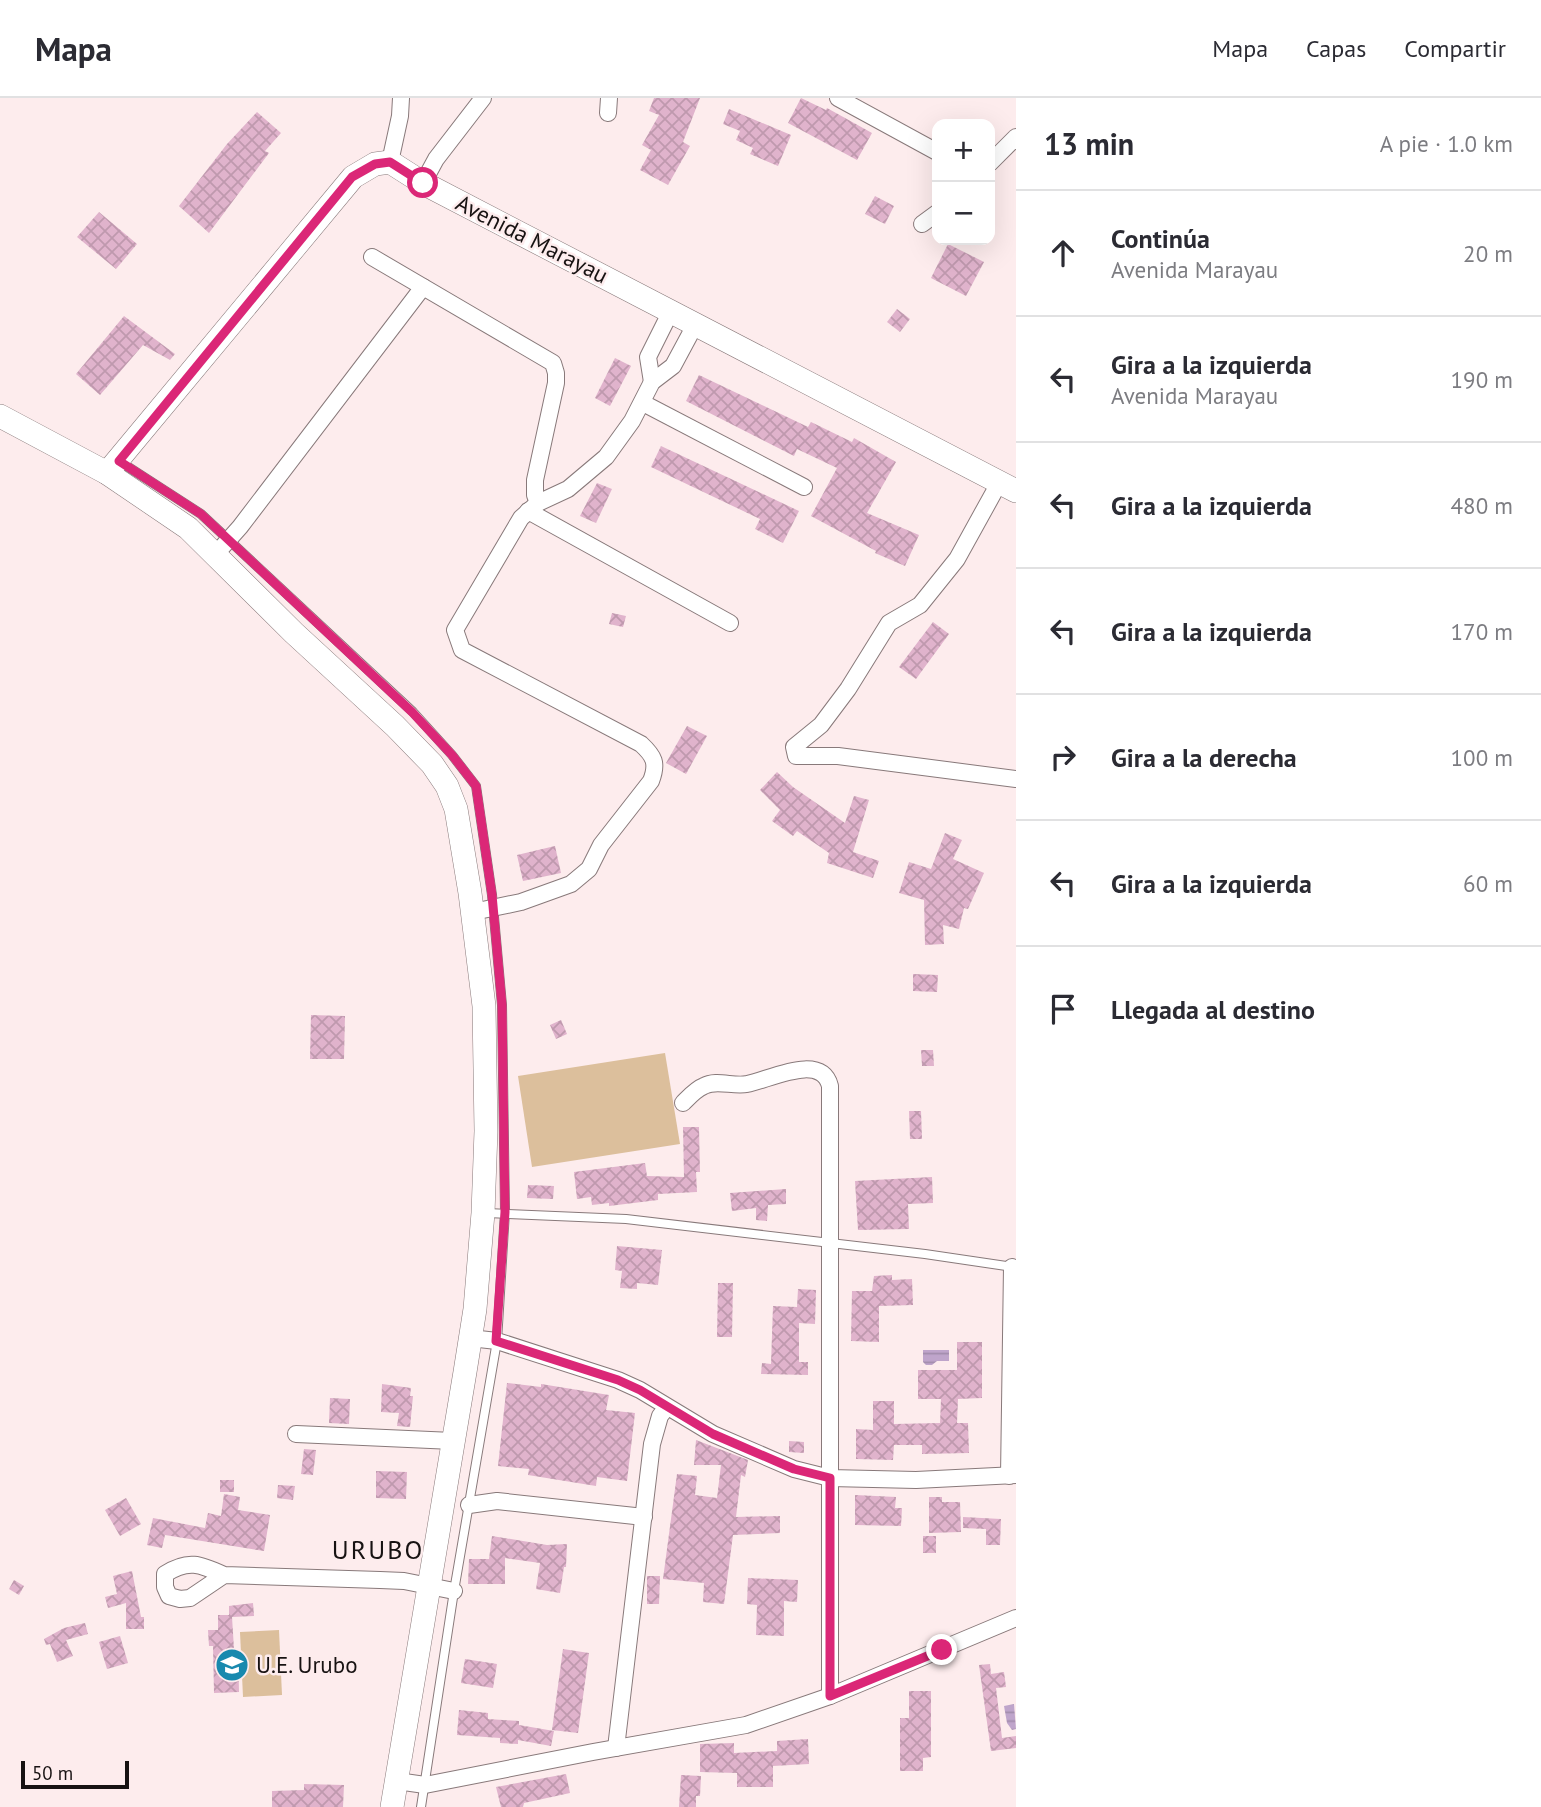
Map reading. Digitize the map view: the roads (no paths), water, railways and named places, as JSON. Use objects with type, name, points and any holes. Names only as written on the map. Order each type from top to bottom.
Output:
[{"type":"street","points":[[113,467],[352,177],[375,164],[390,162],[401,98]]},
{"type":"street","points":[[423,183],[436,159],[483,98]]},
{"type":"street","points":[[838,98],[932,149]]},
{"type":"street","points":[[995,158],[1016,137]]},
{"type":"street","name":"Avenida Marayau","points":[[390,162],[423,183],[1007,487]]},
{"type":"street","points":[[922,223],[932,216]]},
{"type":"street","points":[[372,257],[553,363],[556,383],[535,480],[533,507]]},
{"type":"street","points":[[222,548],[423,287]]},
{"type":"street","points":[[652,382],[648,357],[671,312]]},
{"type":"street","points":[[483,910],[544,895],[571,884],[589,869],[601,845],[655,771],[652,754],[641,744],[462,650],[455,630],[521,518],[533,507],[568,489],[606,457],[643,403],[652,382],[673,366],[695,325]]},
{"type":"street","points":[[643,403],[804,487]]},
{"type":"street","points":[[0,416],[113,467],[188,528],[222,548],[294,633],[432,764],[447,786],[456,809],[483,910],[486,1131],[494,1213],[470,1338],[392,1807]]},
{"type":"street","points":[[1007,487],[957,559],[920,605],[889,623],[848,689],[821,725],[794,747],[796,756],[838,756],[1016,779]]},
{"type":"street","points":[[533,507],[730,623]]},
{"type":"street","points":[[821,725],[822,741],[838,756]]},
{"type":"street","points":[[682,1103],[702,1086],[711,1083],[748,1084],[804,1069],[820,1072],[828,1077],[831,1099],[830,1696]]},
{"type":"street","points":[[470,1338],[496,1341],[618,1380],[725,1440],[794,1469],[830,1478],[916,1480],[1012,1476],[1014,1267]]},
{"type":"street","points":[[616,1748],[652,1444],[660,1416],[667,1407]]},
{"type":"street","points":[[296,1434],[453,1441]]},
{"type":"street","points":[[469,1505],[498,1501],[644,1517]]},
{"type":"street","points":[[224,1575],[380,1580],[454,1591]]},
{"type":"street","points":[[397,1781],[425,1785],[746,1725],[830,1696],[1016,1618]]},
{"type":"lane","points":[[421,1807],[496,1341],[494,1213],[626,1219],[1014,1267]]},
{"type":"place","name":"U.E. Urubo","points":[[232,1665]]},
{"type":"district","name":"URUBO","points":[[378,1550]]}]
